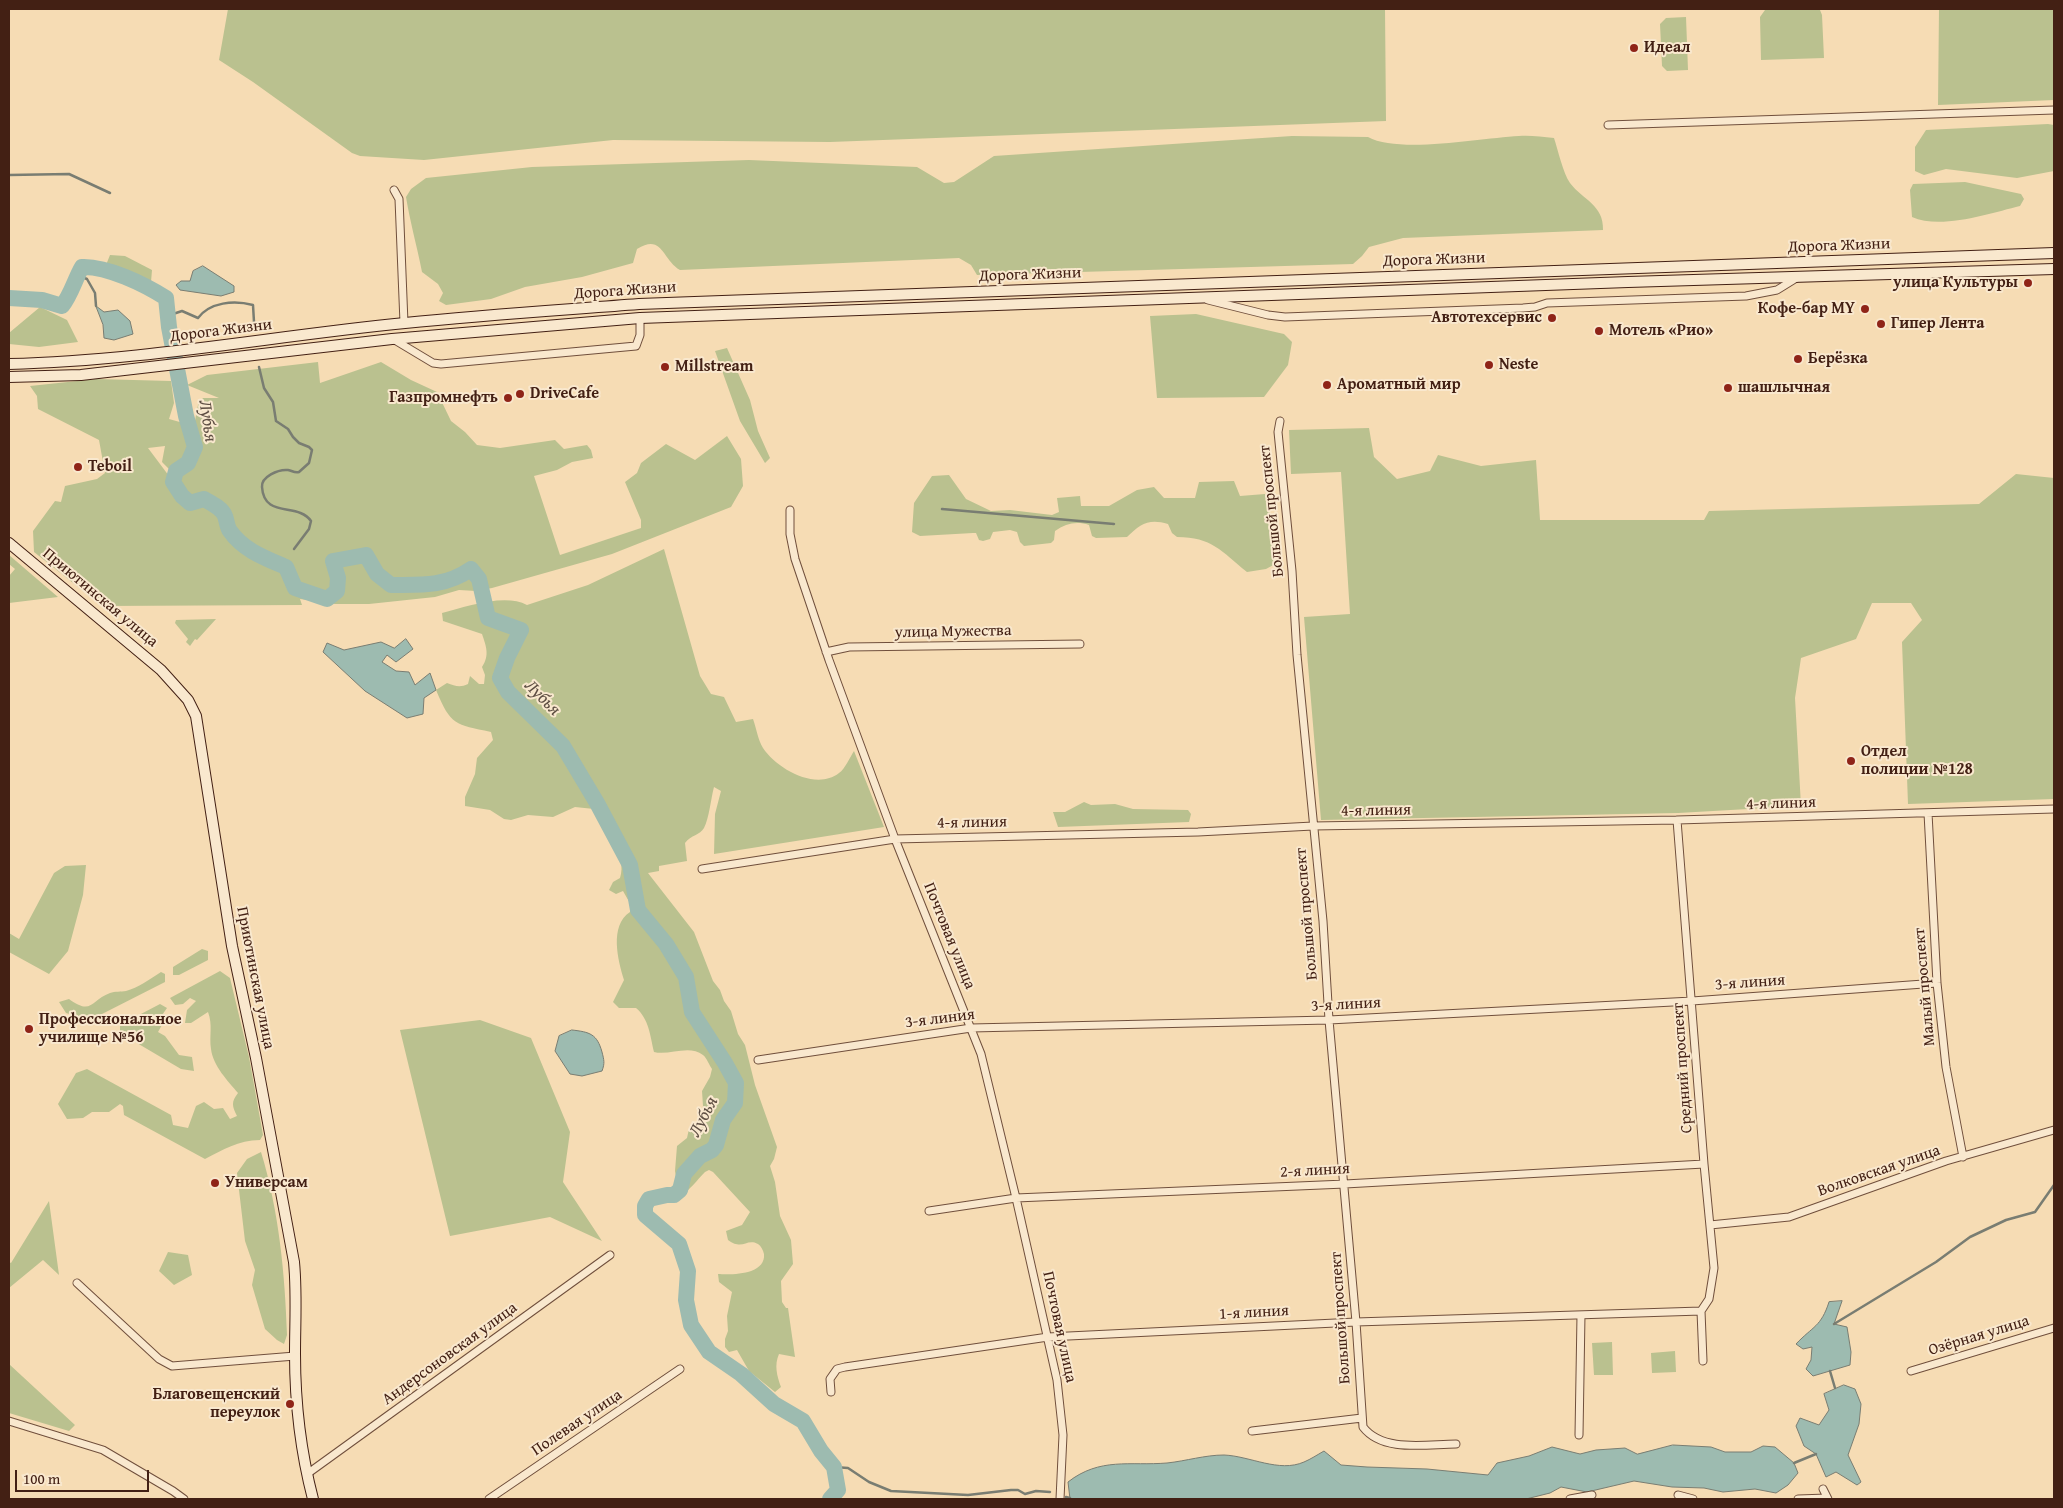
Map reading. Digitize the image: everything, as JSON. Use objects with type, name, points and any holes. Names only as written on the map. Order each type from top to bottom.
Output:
[{"type":"main road","name":"Дорога Жизни","points":[[9,364],[74,362],[151,355],[404,323],[639,304],[2054,253]]},
{"type":"main road","name":"Дорога Жизни","points":[[9,377],[81,375],[392,339],[640,318],[2054,268]]},
{"type":"main road","name":"Приютинская улица","points":[[9,543],[161,670],[188,700],[196,716],[232,946],[256,1058],[294,1262],[296,1285],[295,1356],[298,1405],[307,1474],[313,1499]]},
{"type":"street","points":[[1608,125],[2054,110]]},
{"type":"street","points":[[394,190],[398,199],[404,323]]},
{"type":"street","points":[[1198,298],[1268,315],[1286,317],[1522,308],[1548,303],[1746,296],[1777,290],[1799,277]]},
{"type":"street","points":[[392,339],[433,363],[441,364],[548,355],[636,346],[640,335],[640,318]]},
{"type":"street","name":"Большой проспект","points":[[1280,421],[1278,432],[1323,921],[1329,1020],[1345,1184],[1363,1427],[1373,1437],[1382,1441],[1400,1444],[1456,1444]]},
{"type":"street","name":"Почтовая улица","points":[[790,510],[790,534],[795,559],[826,652],[895,839],[981,1054],[1048,1337],[1062,1416],[1060,1499]]},
{"type":"street","name":"улица Мужества","points":[[826,652],[849,647],[1080,644]]},
{"type":"street","name":"4-я линия","points":[[702,869],[895,839],[1198,832],[1313,826],[1678,820],[2054,809]]},
{"type":"street","name":"Малый проспект","points":[[1928,813],[1937,983],[1946,1067],[1963,1157]]},
{"type":"street","name":"Средний проспект","points":[[1678,820],[1704,1164],[1714,1268],[1708,1299],[1701,1311]]},
{"type":"street","name":"3-я линия","points":[[758,1060],[970,1028],[1329,1020],[1692,1001],[1937,983]]},
{"type":"street","name":"Волковская улица","points":[[1710,1225],[1789,1217],[1946,1161],[2054,1130]]},
{"type":"street","name":"2-я линия","points":[[929,1211],[1016,1198],[1345,1184],[1704,1164]]},
{"type":"street","name":"Андерсоновская улица","points":[[307,1474],[610,1255]]},
{"type":"street","points":[[77,1283],[159,1359],[172,1366],[295,1356]]},
{"type":"street","points":[[1701,1311],[1703,1361]]},
{"type":"street","name":"1-я линия","points":[[831,1392],[830,1379],[837,1370],[845,1366],[1048,1337],[1356,1322],[1701,1311]]},
{"type":"street","points":[[1579,1435],[1581,1315]]},
{"type":"street","name":"Озёрная улица","points":[[1911,1371],[2054,1328]]},
{"type":"street","name":"Полевая улица","points":[[489,1499],[680,1369]]},
{"type":"street","points":[[1252,1431],[1362,1418]]},
{"type":"street","points":[[9,1421],[103,1450],[174,1491],[184,1499]]},
{"type":"street","points":[[1798,1499],[1828,1499],[1824,1488]]},
{"type":"street","points":[[1570,1499],[1592,1495]]},
{"type":"street","points":[[1678,1495],[1693,1499]]},
{"type":"green space","points":[[228,9],[1385,9],[1386,121],[830,142],[613,140],[424,160],[360,156],[352,153],[219,60]]},
{"type":"green space","points":[[1939,9],[2054,9],[2054,100],[1938,105]]},
{"type":"green space","points":[[1765,10],[1820,10],[1822,15],[1824,58],[1761,60],[1760,17]]},
{"type":"green space","points":[[1686,17],[1688,70],[1667,71],[1662,66],[1660,24],[1666,18]]},
{"type":"green space","points":[[2054,125],[2054,171],[2017,178],[1946,169],[1924,175],[1915,171],[1915,147],[1926,130]]},
{"type":"green space","points":[[1292,136],[1368,137],[1382,142],[1419,145],[1503,137],[1532,136],[1554,138],[1567,179],[1600,214],[1603,230],[1403,238],[1369,247],[1353,264],[977,275],[971,265],[959,258],[680,270],[674,266],[662,250],[652,244],[637,249],[633,263],[582,277],[525,287],[491,299],[446,305],[439,301],[443,293],[438,284],[422,272],[406,197],[411,189],[426,178],[532,167],[749,160],[917,167],[944,183],[954,182],[994,156]]},
{"type":"green space","points":[[1965,182],[2021,194],[2024,199],[2020,206],[1966,219],[1937,222],[1924,221],[1912,217],[1910,190],[1913,184]]},
{"type":"green space","points":[[110,255],[125,256],[152,270],[151,282],[106,265]]},
{"type":"green space","points":[[40,307],[67,320],[78,342],[39,347],[9,344],[9,333]]},
{"type":"green space","points":[[1196,314],[1284,334],[1292,342],[1288,365],[1264,397],[1157,398],[1150,316]]},
{"type":"green space","points":[[727,348],[750,400],[758,431],[770,458],[765,463],[740,421],[715,351]]},
{"type":"green space","points":[[318,362],[320,383],[381,362],[411,380],[437,392],[451,421],[477,445],[500,448],[555,440],[564,449],[587,445],[591,450],[593,458],[572,462],[557,470],[534,476],[560,555],[641,528],[641,520],[625,482],[637,473],[641,463],[666,444],[695,460],[727,436],[741,459],[743,486],[731,507],[612,554],[476,591],[459,590],[435,597],[369,604],[335,604],[300,599],[302,605],[102,606],[34,552],[33,531],[55,501],[61,502],[65,486],[97,479],[105,473],[99,440],[38,409],[37,396],[30,386],[96,379],[171,381],[174,403],[169,419],[194,426],[198,405],[203,398],[219,398],[187,385],[207,375]],"holes":[[[165,446],[162,462],[171,471],[172,480],[148,448]]]},
{"type":"green space","points":[[1369,428],[1374,457],[1397,479],[1430,471],[1438,455],[1481,466],[1536,460],[1540,520],[1704,520],[1709,511],[1979,504],[2016,474],[2054,478],[2054,799],[1908,804],[1902,642],[1922,620],[1911,603],[1872,603],[1856,639],[1801,658],[1795,698],[1801,806],[1678,813],[1321,820],[1304,617],[1350,614],[1341,472],[1291,474],[1289,430]]},
{"type":"green space","points":[[949,475],[966,499],[991,511],[1010,510],[1052,515],[1059,512],[1057,498],[1080,496],[1081,506],[1109,506],[1137,490],[1154,487],[1164,498],[1195,498],[1199,482],[1234,481],[1240,496],[1265,494],[1277,542],[1277,563],[1266,569],[1247,572],[1215,547],[1199,540],[1177,537],[1172,533],[1168,524],[1161,522],[1145,523],[1127,537],[1096,538],[1092,536],[1089,525],[1072,524],[1063,526],[1055,531],[1054,540],[1051,543],[1024,546],[1020,542],[1017,532],[1010,530],[993,532],[990,539],[983,541],[979,540],[976,533],[920,536],[912,532],[914,503],[932,476]]},
{"type":"green space","points":[[664,549],[700,676],[711,694],[724,697],[736,722],[753,719],[758,737],[769,756],[787,770],[798,775],[819,780],[830,778],[841,771],[854,751],[884,827],[714,854],[715,814],[721,791],[714,787],[709,814],[704,828],[685,843],[687,861],[659,866],[659,871],[648,873],[694,932],[713,981],[731,1011],[738,1034],[745,1045],[755,1085],[777,1147],[770,1166],[775,1182],[780,1216],[791,1240],[793,1264],[781,1281],[782,1302],[788,1308],[795,1357],[779,1354],[777,1370],[781,1387],[775,1392],[749,1371],[737,1350],[729,1352],[725,1347],[728,1331],[727,1316],[732,1292],[719,1282],[718,1274],[739,1274],[754,1270],[763,1261],[764,1253],[758,1244],[750,1242],[741,1245],[728,1240],[726,1231],[742,1225],[750,1212],[709,1170],[683,1194],[672,1199],[665,1199],[665,1193],[674,1190],[677,1183],[675,1171],[677,1146],[687,1138],[689,1129],[700,1123],[703,1106],[702,1091],[712,1069],[704,1056],[692,1050],[666,1053],[654,1052],[648,1028],[640,1012],[636,1008],[619,1008],[613,1002],[624,980],[619,963],[617,934],[623,918],[630,912],[631,905],[623,891],[616,894],[609,890],[613,882],[620,878],[622,869],[614,842],[594,809],[575,807],[553,817],[528,815],[511,820],[504,819],[490,810],[465,806],[465,797],[475,774],[477,758],[493,740],[491,732],[456,722],[446,711],[436,690],[447,683],[458,686],[468,684],[470,676],[479,684],[484,684],[485,675],[482,667],[486,658],[486,650],[482,634],[443,621],[442,613],[485,602],[508,600],[527,605],[588,585]]},
{"type":"green space","points":[[9,555],[58,597],[9,603],[9,576],[15,569],[9,564]]},
{"type":"green space","points":[[216,619],[190,646],[186,642],[188,639],[175,623],[176,620]]},
{"type":"green space","points":[[1084,802],[1091,805],[1115,804],[1133,809],[1188,810],[1191,814],[1189,822],[1058,827],[1053,812],[1065,812]]},
{"type":"green space","points":[[86,865],[83,895],[68,951],[49,974],[9,952],[9,933],[19,939],[54,873],[65,866]]},
{"type":"green space","points":[[202,949],[208,951],[208,960],[179,975],[173,975],[173,967]]},
{"type":"green space","points":[[220,971],[230,978],[249,1057],[263,1135],[260,1140],[238,1144],[205,1159],[124,1115],[123,1106],[120,1104],[109,1112],[92,1112],[83,1118],[67,1119],[58,1104],[76,1073],[87,1069],[171,1115],[173,1125],[188,1128],[196,1106],[204,1102],[214,1109],[223,1108],[230,1119],[237,1116],[233,1104],[238,1093],[222,1073],[212,1055],[208,1012],[191,1023],[185,1023],[187,1010],[196,1001],[190,998],[183,1004],[175,1005],[170,998]]},
{"type":"green space","points":[[161,972],[165,974],[165,982],[102,1014],[87,1019],[66,1013],[59,1002],[69,999],[82,1006],[91,1005],[110,993],[135,988]]},
{"type":"green space","points":[[160,1004],[167,1008],[160,1018],[162,1025],[158,1032],[165,1036],[179,1055],[192,1057],[194,1071],[181,1069],[120,1033],[120,1025]]},
{"type":"green space","points":[[480,1020],[531,1038],[570,1132],[563,1182],[602,1241],[550,1217],[450,1236],[400,1030]]},
{"type":"green space","points":[[261,1152],[277,1220],[280,1243],[287,1335],[284,1344],[265,1329],[252,1285],[255,1270],[245,1241],[237,1173],[247,1159]]},
{"type":"green space","points":[[49,1201],[59,1275],[43,1260],[9,1288],[9,1262],[11,1263]]},
{"type":"green space","points":[[168,1252],[188,1255],[192,1275],[174,1285],[159,1271]]},
{"type":"green space","points":[[1612,1342],[1613,1375],[1594,1375],[1592,1343]]},
{"type":"green space","points":[[1675,1351],[1676,1372],[1652,1373],[1651,1353]]},
{"type":"green space","points":[[9,1364],[75,1425],[69,1431],[9,1413]]},
{"type":"water","points":[[203,266],[234,286],[234,292],[221,296],[180,290],[176,285],[181,281],[190,281],[193,271]]},
{"type":"water","points":[[96,306],[104,312],[118,310],[130,321],[133,334],[114,340],[104,338],[103,325]]},
{"type":"water","points":[[406,639],[413,649],[396,662],[387,655],[382,662],[396,671],[409,672],[415,685],[430,673],[436,690],[424,698],[423,714],[407,718],[365,691],[323,652],[327,643],[344,650],[381,642],[394,648]]},
{"type":"water","points":[[572,1030],[588,1033],[598,1041],[604,1059],[602,1071],[582,1076],[570,1074],[555,1051],[559,1036]]},
{"type":"water","points":[[1842,1301],[1834,1324],[1847,1327],[1851,1352],[1850,1365],[1813,1376],[1806,1369],[1811,1360],[1812,1347],[1803,1349],[1796,1344],[1820,1322],[1829,1302]]},
{"type":"water","points":[[1844,1385],[1855,1389],[1861,1404],[1859,1424],[1848,1455],[1861,1482],[1857,1485],[1836,1472],[1826,1477],[1816,1454],[1804,1446],[1796,1426],[1800,1418],[1819,1425],[1829,1410],[1824,1394]]},
{"type":"water","points":[[1673,1445],[1711,1447],[1725,1452],[1751,1452],[1763,1446],[1775,1447],[1794,1463],[1798,1473],[1788,1485],[1776,1493],[1755,1489],[1723,1492],[1704,1488],[1672,1487],[1634,1481],[1587,1492],[1561,1487],[1550,1493],[1526,1499],[1070,1499],[1068,1482],[1092,1469],[1116,1464],[1167,1463],[1224,1455],[1285,1466],[1304,1462],[1324,1451],[1341,1465],[1427,1469],[1488,1475],[1497,1463],[1529,1456],[1552,1447],[1580,1454],[1596,1450],[1625,1448],[1637,1454]]},
{"type":"waterway","points":[[9,175],[69,174],[110,193]]},
{"type":"waterway","points":[[82,267],[82,277],[87,279],[95,293],[96,306]]},
{"type":"waterway","name":"Лубья","points":[[9,298],[42,300],[62,306],[82,267],[103,269],[114,273],[147,287],[166,298],[169,327],[186,416],[195,447],[188,463],[176,471],[173,482],[182,496],[190,503],[204,499],[219,508],[224,513],[229,529],[235,538],[255,553],[286,567],[295,588],[327,599],[337,591],[338,578],[333,561],[366,555],[377,574],[391,585],[432,584],[452,579],[471,569],[479,579],[488,618],[521,630],[507,658],[500,678],[508,692],[563,746],[597,803],[630,865],[638,910],[666,944],[686,977],[692,1012],[736,1083],[735,1103],[723,1120],[716,1145],[712,1150],[700,1156],[684,1174],[680,1190],[674,1195],[649,1199],[645,1206],[645,1215],[679,1244],[688,1271],[686,1300],[691,1325],[709,1352],[741,1374],[774,1404],[803,1421],[821,1451],[834,1467],[838,1490],[830,1499]]},
{"type":"waterway","points":[[167,312],[173,314],[182,311],[198,318],[216,306],[230,303],[246,303],[253,305],[254,322]]},
{"type":"waterway","points":[[259,367],[264,388],[273,402],[276,421],[288,429],[299,443],[312,450],[309,463],[299,472],[280,471],[271,474],[262,483],[264,497],[269,503],[275,507],[298,512],[305,515],[311,521],[309,529],[294,549]]},
{"type":"waterway","points":[[942,509],[1114,524]]},
{"type":"waterway","points":[[1834,1324],[1936,1262],[1970,1237],[2006,1220],[2035,1212],[2054,1185]]},
{"type":"waterway","points":[[1830,1371],[1835,1388]]},
{"type":"waterway","points":[[1794,1463],[1816,1454]]},
{"type":"waterway","points":[[834,1467],[848,1468],[869,1482],[891,1491],[968,1495],[1011,1490],[1018,1490],[1025,1494],[1036,1491],[1050,1492]]},
{"type":"waterway","points":[[1066,1497],[1070,1498]]},
{"type":"place","name":"Идеал","points":[[1634,48]]},
{"type":"place","name":"улица Культуры","points":[[2028,283]]},
{"type":"place","name":"Кофе-бар MY","points":[[1865,309]]},
{"type":"place","name":"Автотехсервис","points":[[1552,318]]},
{"type":"place","name":"Гипер Лента","points":[[1881,324]]},
{"type":"place","name":"Мотель «Рио»","points":[[1599,331]]},
{"type":"place","name":"Берёзка","points":[[1798,359]]},
{"type":"place","name":"Neste","points":[[1489,365]]},
{"type":"place","name":"Millstream","points":[[665,367]]},
{"type":"place","name":"Ароматный мир","points":[[1327,385]]},
{"type":"place","name":"шашлычная","points":[[1728,388]]},
{"type":"place","name":"DriveCafe","points":[[520,394]]},
{"type":"place","name":"Газпромнефть","points":[[508,398]]},
{"type":"place","name":"Teboil","points":[[78,467]]},
{"type":"place","name":"Отдел полиции №128","points":[[1851,761]]},
{"type":"place","name":"Профессиональное училище №56","points":[[29,1029]]},
{"type":"place","name":"Универсам","points":[[215,1183]]},
{"type":"place","name":"Благовещенский переулок","points":[[290,1404]]}]
